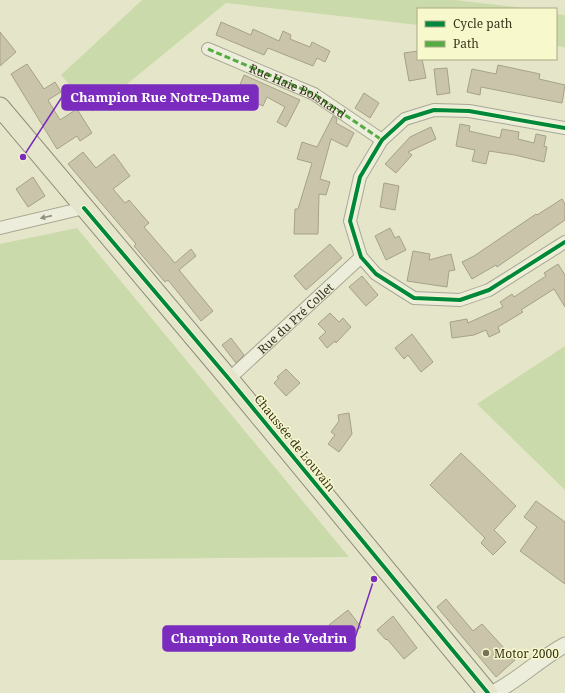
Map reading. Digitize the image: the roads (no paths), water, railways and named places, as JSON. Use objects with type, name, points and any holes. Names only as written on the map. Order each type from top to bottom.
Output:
[{"type":"main road","name":"Chaussée de Louvain","points":[[0,106],[229,379],[488,693]]},
{"type":"street","name":"Rue Haie Boisnard","points":[[208,49],[314,94],[382,140]]},
{"type":"street","points":[[565,128],[469,111],[434,110],[405,119],[382,140],[360,177],[350,221],[360,257],[376,274],[414,298],[460,300],[488,290],[565,242]]},
{"type":"street","points":[[0,228],[84,208]]},
{"type":"street","name":"Rue du Pré Collet","points":[[229,379],[360,257]]},
{"type":"street","points":[[493,693],[506,687],[550,653],[565,645]]},
{"type":"place","name":"Champion Rue Notre-Dame","points":[[23,157]]},
{"type":"place","name":"Champion Route de Vedrin","points":[[374,579]]},
{"type":"place","name":"Motor 2000","points":[[486,653]]}]
